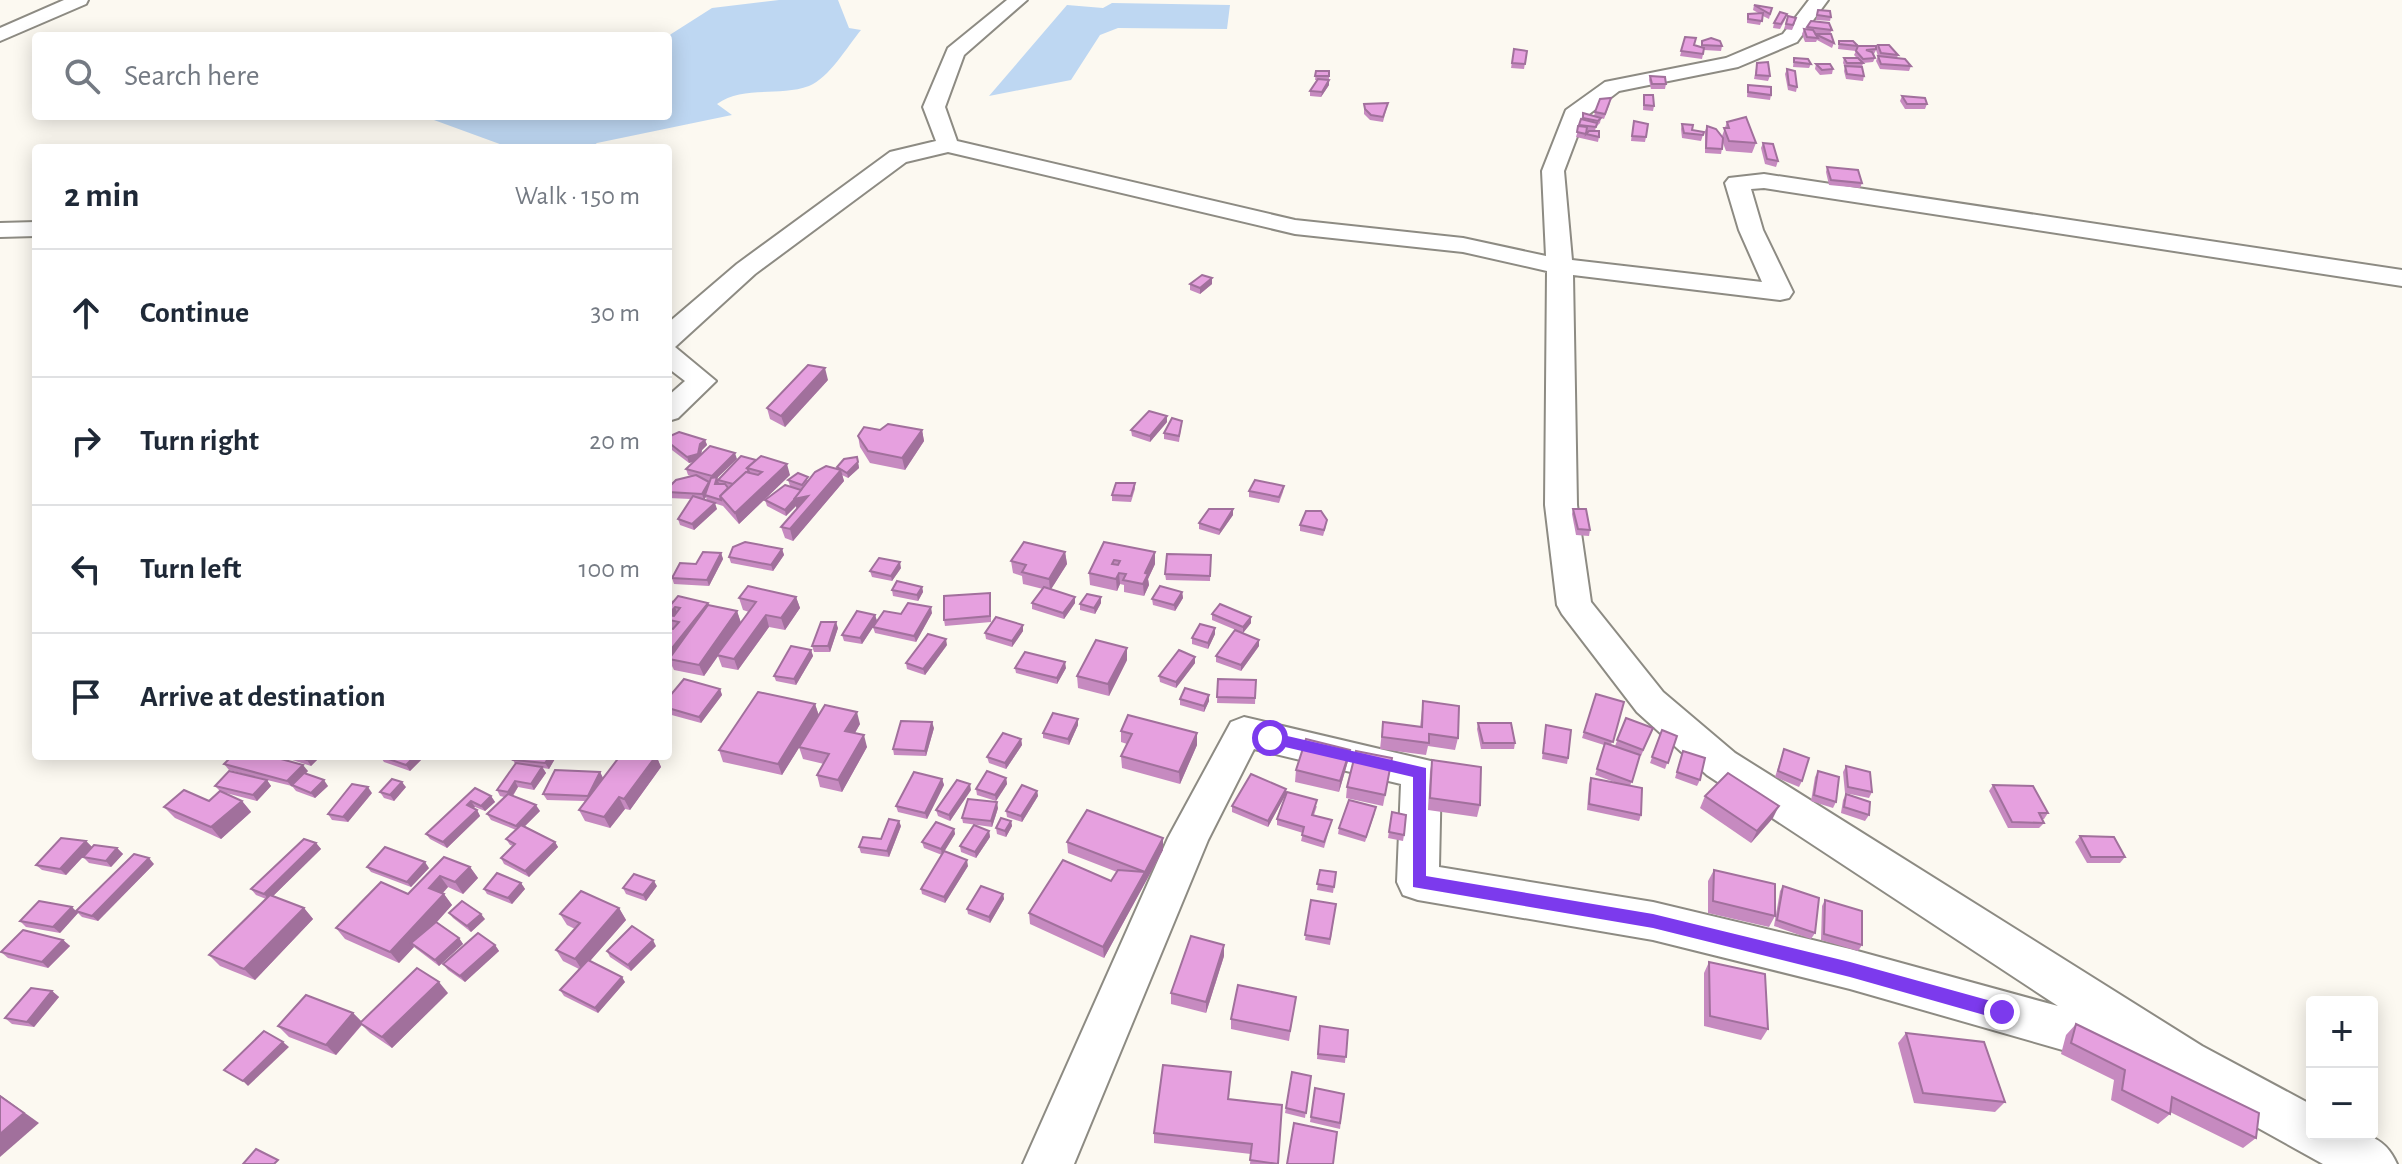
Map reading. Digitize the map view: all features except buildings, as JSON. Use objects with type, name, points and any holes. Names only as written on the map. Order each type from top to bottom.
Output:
[{"type":"street","points":[[0,35],[79,0]]},
{"type":"street","points":[[948,145],[934,107],[955,52],[1018,0]]},
{"type":"street","points":[[1819,0],[1790,38],[1731,63],[1612,86],[1574,115],[1553,171],[1559,266],[1561,505],[1574,605],[1650,702],[1721,764],[2185,1062],[2306,1129]]},
{"type":"street","points":[[672,336],[746,269],[898,157],[948,145],[1295,227],[1463,245],[1559,266],[1780,292],[1751,230],[1737,183],[1764,181],[2402,278]]},
{"type":"street","points":[[0,230],[32,229]]},
{"type":"street","points":[[672,357],[702,381],[672,408]]},
{"type":"street","points":[[1048,1164],[1188,838],[1244,732],[1421,773],[1418,882],[1653,921],[1850,969],[2185,1062]]},
{"type":"street","points":[[2327,1140],[2372,1164]]},
{"type":"water","points":[[779,0],[838,0],[849,28],[861,30],[831,69],[809,86],[738,95],[717,104],[732,115],[596,144],[500,144],[434,120],[672,120],[672,33],[712,8]]},
{"type":"water","points":[[1112,3],[1230,5],[1227,29],[1118,28],[1100,35],[1071,80],[989,96],[1067,5],[1103,8]]},
{"type":"route","points":[[1270,738],[1421,773],[1418,882],[1653,921],[1850,969],[2002,1012]]}]
